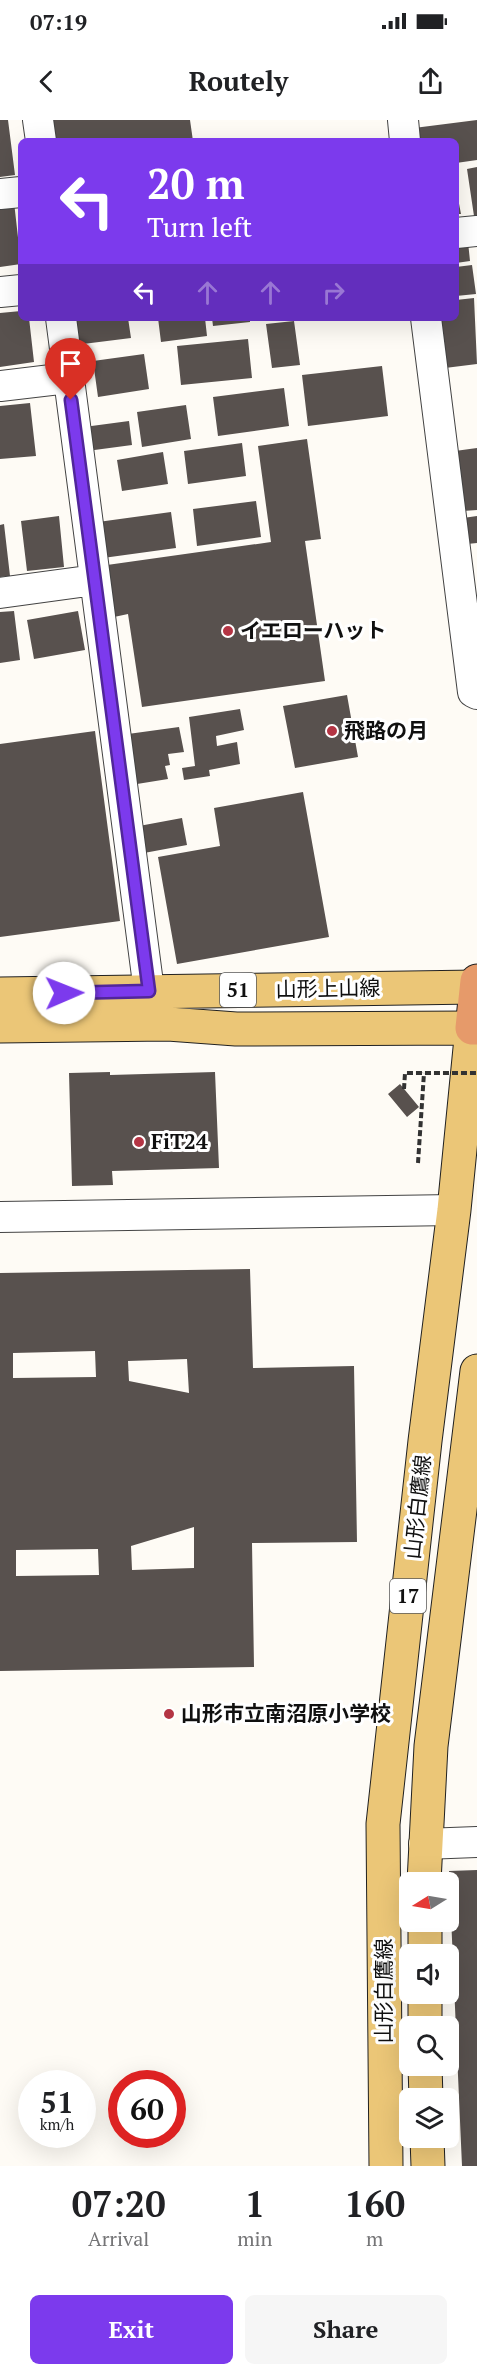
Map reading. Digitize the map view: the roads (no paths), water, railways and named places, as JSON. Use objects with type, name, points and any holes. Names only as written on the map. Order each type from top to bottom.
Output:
[{"type":"highway","points":[[474,1028],[477,985]]},
{"type":"main road","name":"山形上山線","points":[[0,994],[477,985]]},
{"type":"main road","name":"山形上山線","points":[[0,1026],[168,1024],[236,1029],[474,1028]]},
{"type":"main road","name":"山形白鷹線","points":[[386,2166],[383,1824],[474,1028]]},
{"type":"main road","name":"山形白鷹線","points":[[424,1872],[431,1746],[477,1371]]},
{"type":"main road","points":[[427,2148],[428,2166]]},
{"type":"lane","points":[[38,120],[41,138]]},
{"type":"lane","points":[[403,120],[405,138]]},
{"type":"lane","points":[[0,194],[18,192]]},
{"type":"lane","points":[[459,233],[477,231]]},
{"type":"lane","points":[[0,292],[18,290]]},
{"type":"lane","points":[[61,321],[149,991]]},
{"type":"lane","points":[[426,321],[473,692],[477,694]]},
{"type":"lane","points":[[0,386],[68,378]]},
{"type":"lane","points":[[0,593],[95,580]]},
{"type":"lane","points":[[0,1217],[454,1210]]},
{"type":"lane","points":[[424,1844],[477,1842]]},
{"type":"place","name":"イエローハット","points":[[228,631]]},
{"type":"place","name":"飛路の月","points":[[332,731]]},
{"type":"place","name":"FiT24","points":[[139,1142]]},
{"type":"place","name":"山形市立南沼原小学校","points":[[169,1714]]}]
